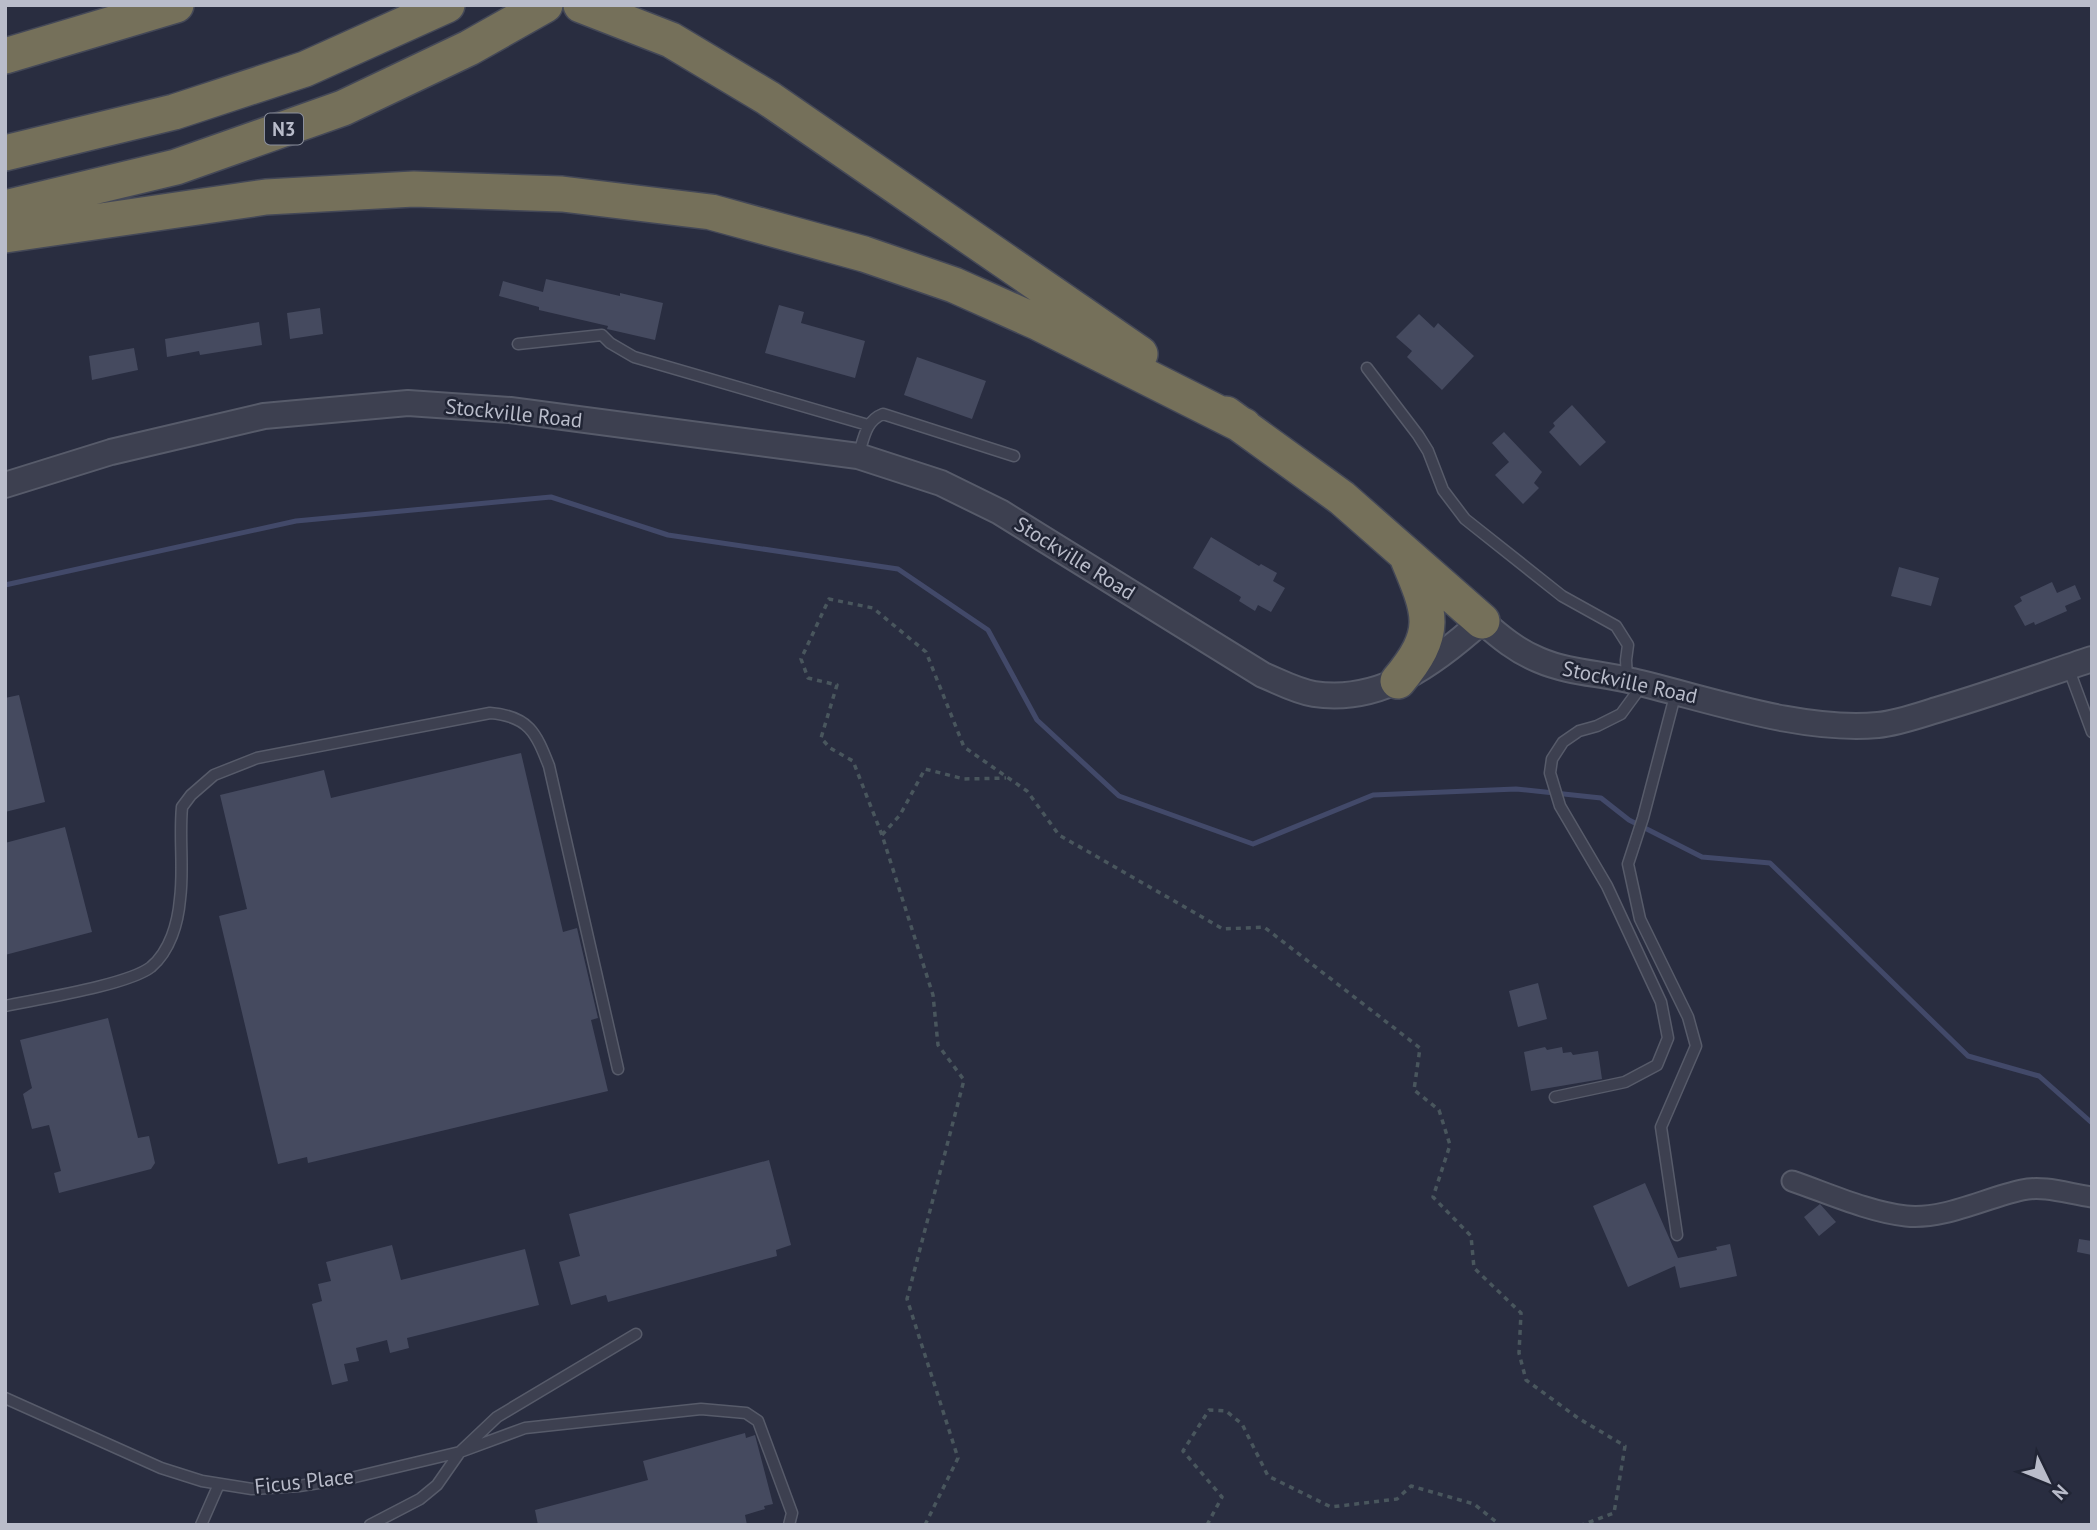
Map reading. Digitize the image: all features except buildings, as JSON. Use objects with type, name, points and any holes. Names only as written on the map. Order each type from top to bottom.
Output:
[{"type":"highway","points":[[5,56],[176,5]]},
{"type":"highway","name":"N3","points":[[5,153],[174,112],[305,69],[447,5]]},
{"type":"highway","name":"N3","points":[[5,208],[176,167],[343,108],[468,48],[545,5]]},
{"type":"highway","points":[[581,5],[671,40],[768,98],[1244,426],[1342,498],[1482,621]]},
{"type":"highway","points":[[5,235],[266,197],[414,189],[562,194],[711,212],[864,254],[954,285],[1039,323],[1244,426]]},
{"type":"highway","points":[[1398,681],[1419,653],[1429,618],[1405,552]]},
{"type":"street","name":"Stockville Road","points":[[5,485],[111,452],[264,416],[408,403],[510,410],[858,456],[941,483],[1000,512],[1264,675],[1312,694],[1345,697],[1374,692],[1398,681],[1442,654],[1482,621],[1505,642],[1537,660],[1563,669],[1636,681],[1789,720],[1833,726],[1880,725],[1997,692],[2092,659]]},
{"type":"street","points":[[1792,1181],[1883,1211],[1907,1216],[1934,1215],[2025,1189],[2092,1197]]},
{"type":"lane","points":[[518,344],[602,335],[634,357],[868,425]]},
{"type":"lane","points":[[1367,368],[1419,435],[1428,450],[1443,490],[1465,519],[1562,596],[1616,626],[1628,645],[1626,660],[1636,681],[1621,714],[1580,731],[1563,742],[1552,759],[1550,773],[1560,806],[1607,886],[1661,1002],[1668,1038],[1657,1065],[1625,1082],[1555,1097]]},
{"type":"lane","points":[[858,456],[868,425],[874,417],[883,414],[1014,456]]},
{"type":"lane","points":[[2068,667],[2092,733]]},
{"type":"lane","points":[[1676,691],[1643,818],[1628,864],[1640,919],[1688,1017],[1696,1046],[1661,1127],[1677,1235]]},
{"type":"lane","points":[[5,1006],[120,981],[141,974],[153,965],[174,932],[180,901],[183,807],[191,795],[214,775],[257,758],[490,713],[501,714],[517,718],[530,726],[549,766],[618,1069]]},
{"type":"lane","points":[[370,1525],[421,1499],[438,1485],[460,1452],[497,1417],[636,1334]]},
{"type":"lane","name":"Ficus Place","points":[[5,1398],[161,1468],[219,1484],[252,1489],[299,1486],[351,1478],[460,1452],[525,1428],[701,1409],[746,1413],[758,1421],[792,1513],[789,1525]]},
{"type":"lane","points":[[204,1523],[219,1484]]},
{"type":"path","points":[[925,1525],[958,1458],[907,1299],[964,1080],[939,1045],[933,995],[882,835],[853,761],[830,748],[821,738],[837,685],[808,678],[801,659],[829,599],[873,608],[926,652],[964,747],[1027,791],[1059,835],[1223,929],[1264,927],[1420,1048],[1413,1090],[1439,1110],[1450,1145],[1433,1197],[1471,1236],[1474,1268],[1521,1313],[1519,1353],[1526,1380],[1578,1418],[1625,1446],[1614,1513],[1582,1525]]},
{"type":"path","points":[[882,835],[900,815],[925,769],[964,779],[1008,778]]},
{"type":"path","points":[[1207,1525],[1222,1497],[1183,1451],[1209,1410],[1226,1411],[1242,1424],[1268,1476],[1331,1507],[1397,1499],[1411,1486],[1474,1504],[1500,1525]]},
{"type":"waterway","points":[[5,585],[296,521],[551,497],[668,535],[898,569],[988,630],[1037,720],[1119,796],[1253,844],[1373,795],[1516,789],[1601,798],[1629,820],[1702,857],[1770,863],[1968,1056],[2039,1076],[2092,1123]]}]
